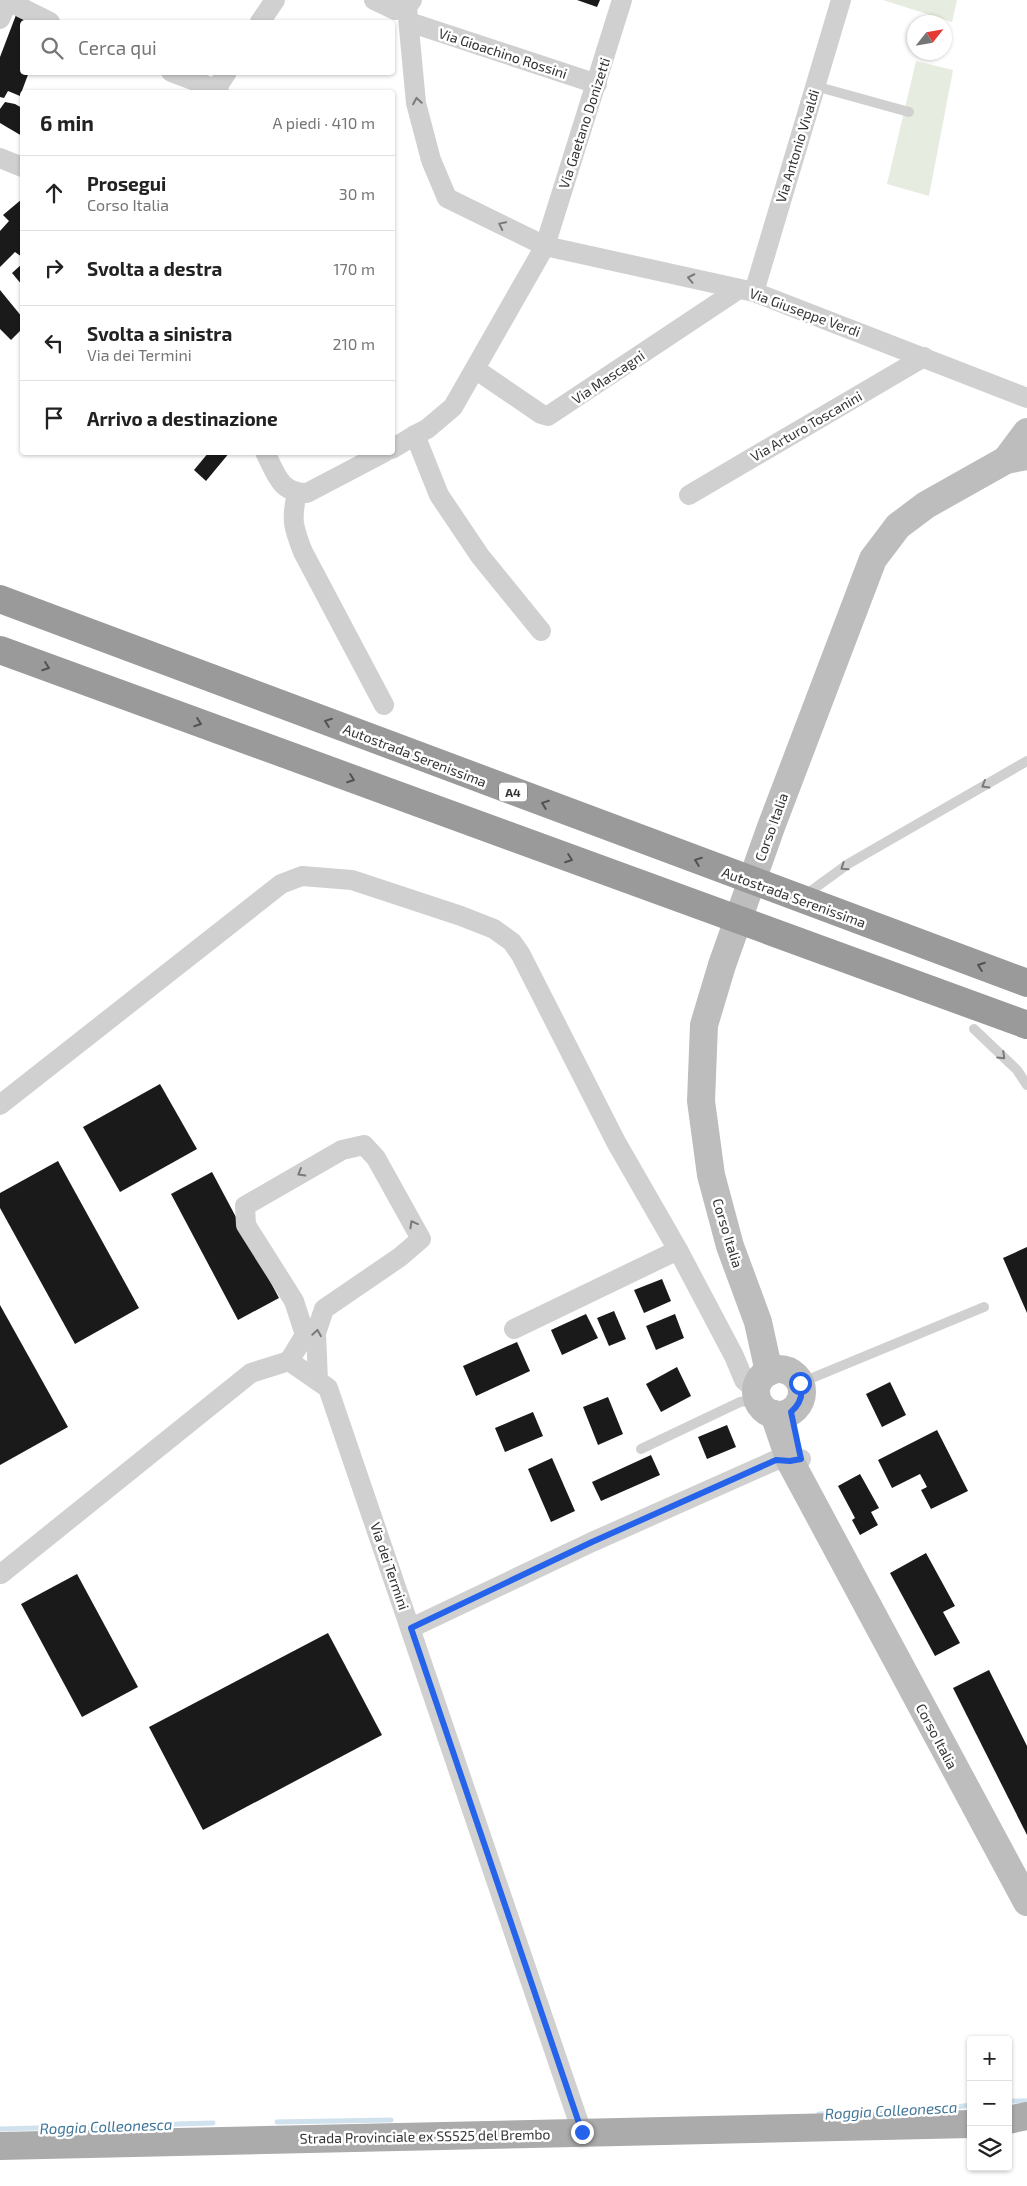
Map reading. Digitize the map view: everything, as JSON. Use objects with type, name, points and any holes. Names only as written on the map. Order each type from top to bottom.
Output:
[{"type":"highway","name":"Autostrada Serenissima","points":[[0,599],[1027,983]]},
{"type":"highway","points":[[0,650],[1027,1025]]},
{"type":"main road","points":[[1012,2119],[1027,2116]]},
{"type":"main road","name":"Strada Provinciale ex SS525 del Brembo","points":[[0,2146],[967,2124]]},
{"type":"main road","points":[[1012,2128],[1027,2130]]},
{"type":"street","points":[[261,20],[275,0]]},
{"type":"street","name":"Via Gioachino Rossini","points":[[374,0],[395,10],[410,10],[597,84]]},
{"type":"street","name":"Via Gaetano Donizetti","points":[[395,447],[427,430],[453,407],[545,246],[622,0]]},
{"type":"street","name":"Via Antonio Vivaldi","points":[[746,291],[815,86],[841,0]]},
{"type":"street","points":[[5,7],[44,20]]},
{"type":"street","name":"Via Giuseppe Verdi","points":[[410,10],[416,102],[432,160],[447,198],[545,246],[746,291],[924,357],[1027,398]]},
{"type":"street","points":[[178,75],[212,90]]},
{"type":"street","points":[[217,90],[225,75]]},
{"type":"street","points":[[0,158],[20,165]]},
{"type":"street","name":"Via Mascagni","points":[[475,369],[541,414],[548,416],[746,291]]},
{"type":"street","name":"Via Arturo Toscanini","points":[[689,495],[924,357]]},
{"type":"street","name":"Corso Italia","points":[[1027,432],[1016,458],[926,506],[898,526],[873,559],[771,827],[722,965],[704,1025],[701,1101],[711,1176],[730,1246],[758,1322],[795,1460],[848,1569],[1027,1902]]},
{"type":"street","points":[[415,435],[439,495],[480,556],[541,630]]},
{"type":"street","points":[[266,455],[276,476],[285,488],[296,493],[307,493],[322,487],[380,455]]},
{"type":"street","points":[[296,493],[292,514],[293,528],[302,552],[384,705]]},
{"type":"street","points":[[0,1105],[281,884],[302,876],[352,880],[460,916],[494,930],[512,942],[521,955],[616,1142],[678,1250],[734,1356],[744,1380],[776,1392]]},
{"type":"street","points":[[1,1574],[251,1373],[289,1361],[305,1335],[294,1301],[246,1225],[245,1206],[342,1150],[364,1145],[376,1158],[421,1239],[400,1257],[324,1309],[316,1333],[318,1381]]},
{"type":"street","points":[[514,1329],[678,1250]]},
{"type":"street","name":"Via dei Termini","points":[[289,1361],[328,1388],[582,2132]]},
{"type":"street","points":[[411,1628],[592,1542],[776,1460],[795,1460]]},
{"type":"lane","points":[[815,86],[909,112]]},
{"type":"lane","points":[[800,899],[848,864],[1027,761]]},
{"type":"lane","points":[[974,1029],[1017,1070],[1027,1085]]},
{"type":"lane","points":[[641,1449],[740,1402],[776,1392],[984,1308]]},
{"type":"shaded area","points":[[883,0],[957,0],[952,22],[952,15],[930,15]]},
{"type":"shaded area","points":[[916,61],[953,70],[929,196],[887,184]]},
{"type":"building","points":[[577,0],[600,0],[597,7]]},
{"type":"building","points":[[16,15],[30,20],[20,20],[20,75],[28,75],[22,90],[20,90],[20,96],[8,91],[4,98],[0,97],[0,57]]},
{"type":"building","points":[[5,102],[20,107],[20,135],[0,123],[0,109]]},
{"type":"building","points":[[20,201],[20,256],[15,252],[0,267],[0,231],[9,221],[3,215]]},
{"type":"building","points":[[20,266],[20,283],[12,273]]},
{"type":"building","points":[[0,290],[20,315],[20,331],[11,340],[0,329]]},
{"type":"building","points":[[206,455],[228,455],[206,481],[194,470]]},
{"type":"building","points":[[160,1084],[197,1149],[120,1192],[83,1127]]},
{"type":"building","points":[[58,1161],[139,1308],[75,1344],[0,1208],[0,1193]]},
{"type":"building","points":[[212,1172],[279,1298],[238,1320],[171,1194]]},
{"type":"building","points":[[1027,1247],[1027,1313],[1003,1258]]},
{"type":"building","points":[[662,1279],[671,1301],[644,1313],[634,1290]]},
{"type":"building","points":[[0,1305],[68,1427],[0,1465]]},
{"type":"building","points":[[614,1311],[626,1339],[609,1346],[597,1318]]},
{"type":"building","points":[[586,1314],[598,1338],[562,1355],[551,1330]]},
{"type":"building","points":[[675,1314],[684,1338],[656,1350],[646,1326]]},
{"type":"building","points":[[517,1342],[530,1371],[476,1396],[463,1366]]},
{"type":"building","points":[[677,1367],[691,1396],[661,1412],[646,1384]]},
{"type":"building","points":[[890,1382],[906,1415],[882,1427],[866,1394]]},
{"type":"building","points":[[608,1397],[623,1434],[598,1445],[583,1407]]},
{"type":"building","points":[[533,1412],[543,1436],[505,1452],[495,1428]]},
{"type":"building","points":[[727,1425],[736,1447],[707,1459],[698,1437]]},
{"type":"building","points":[[937,1430],[968,1491],[931,1509],[921,1490],[927,1487],[920,1474],[892,1488],[878,1460]]},
{"type":"building","points":[[651,1455],[660,1475],[601,1501],[592,1482]]},
{"type":"building","points":[[552,1458],[575,1511],[551,1522],[528,1469]]},
{"type":"building","points":[[860,1474],[879,1508],[871,1512],[878,1525],[860,1535],[852,1520],[855,1518],[838,1486]]},
{"type":"building","points":[[926,1553],[955,1606],[943,1612],[960,1643],[935,1656],[890,1573]]},
{"type":"building","points":[[77,1574],[138,1687],[82,1717],[21,1604]]},
{"type":"building","points":[[328,1633],[382,1735],[203,1830],[149,1727]]},
{"type":"building","points":[[989,1670],[1027,1746],[1027,1835],[953,1688]]},
{"type":"waterway","name":"Roggia Colleonesca","points":[[1012,2101],[1027,2101]]},
{"type":"waterway","name":"Roggia Colleonesca","points":[[819,2114],[934,2110],[967,2106]]},
{"type":"waterway","name":"Roggia Colleonesca","points":[[277,2122],[391,2120]]},
{"type":"waterway","name":"Roggia Colleonesca","points":[[0,2129],[213,2123]]},
{"type":"route","points":[[582,2132],[411,1628],[592,1542],[776,1460],[790,1461],[801,1459],[791,1412],[796,1408],[802,1396],[800,1383]]}]
